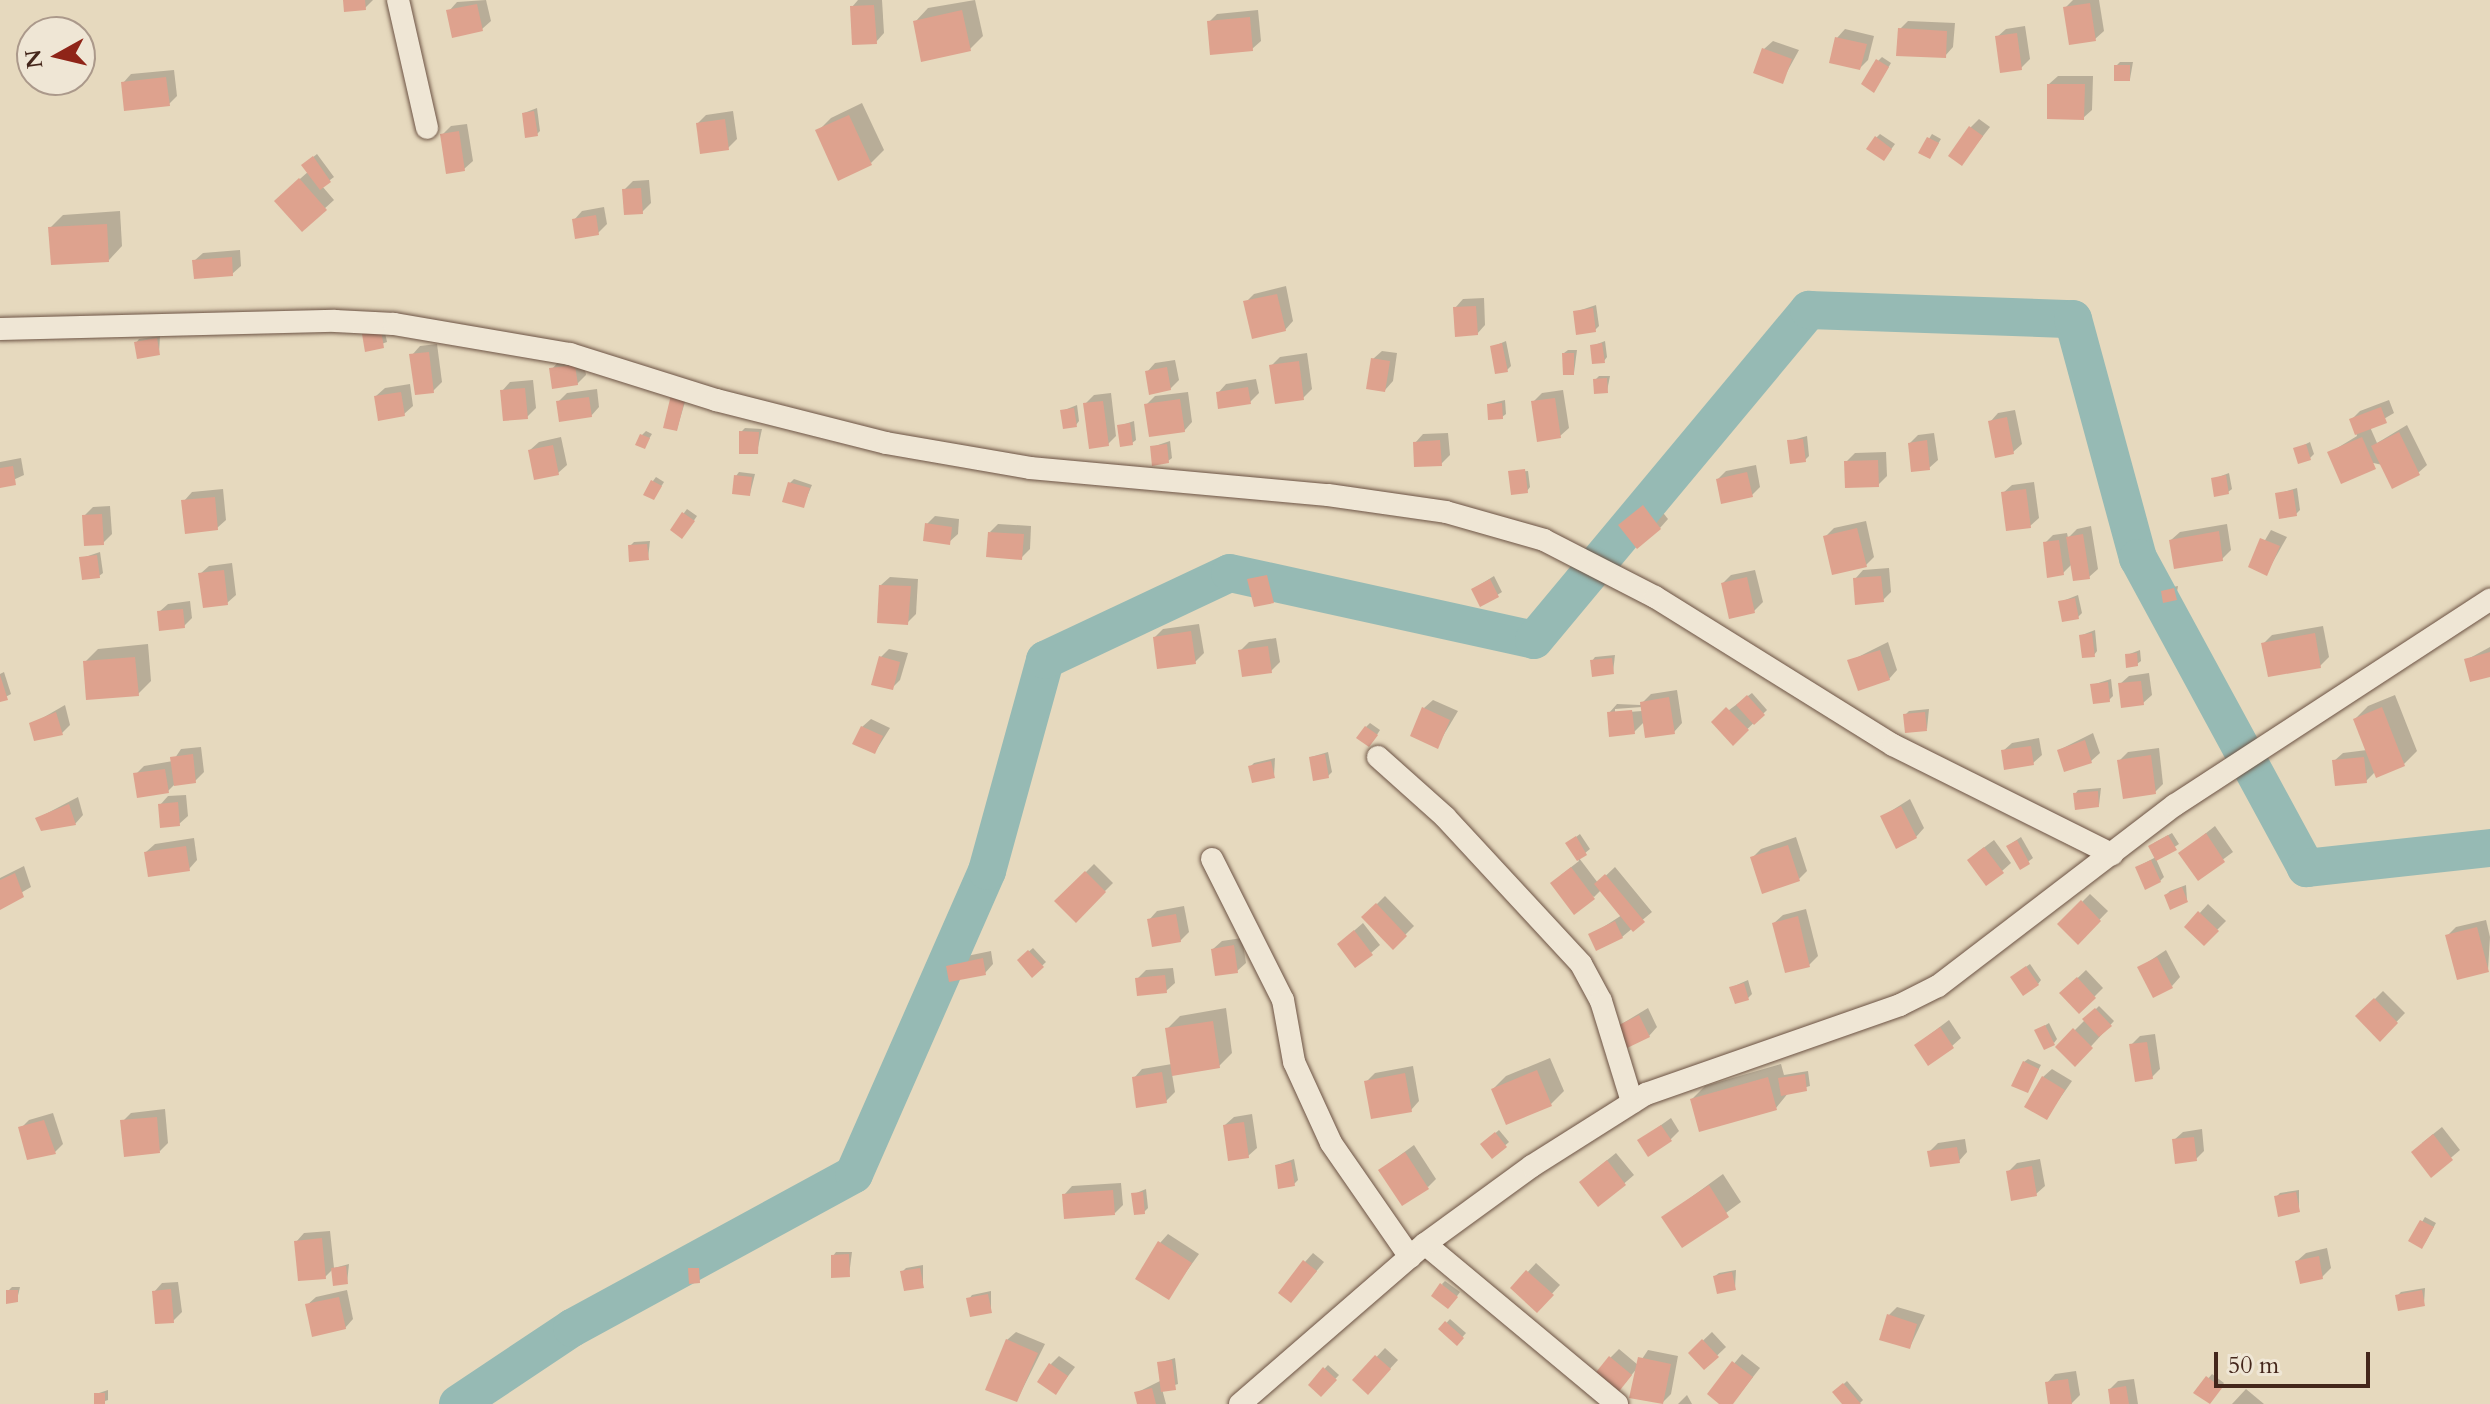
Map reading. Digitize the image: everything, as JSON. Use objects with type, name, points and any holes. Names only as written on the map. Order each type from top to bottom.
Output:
[{"type":"street","points":[[398,0],[427,128]]},
{"type":"street","points":[[0,329],[335,321],[394,324],[570,354],[716,400],[901,446],[1030,468],[1328,495],[1446,512],[1544,540],[1627,583],[1893,745],[2112,854]]},
{"type":"street","points":[[1240,1404],[1417,1250],[1532,1166],[1632,1102],[1900,1005],[1938,986],[2260,746],[2490,600]]},
{"type":"street","points":[[1378,757],[1445,817],[1581,964],[1601,1001],[1632,1102]]},
{"type":"street","points":[[1212,859],[1286,1008],[1294,1062],[1331,1143],[1417,1250],[1617,1404]]},
{"type":"building","points":[[343,0],[365,0],[366,10],[344,12]]},
{"type":"building","points":[[2090,3],[2096,41],[2069,45],[2063,7]]},
{"type":"building","points":[[477,4],[483,31],[452,38],[446,10]]},
{"type":"building","points":[[874,5],[877,44],[852,45],[850,6]]},
{"type":"building","points":[[962,10],[971,51],[921,62],[913,21]]},
{"type":"building","points":[[1250,17],[1253,51],[1210,55],[1207,21]]},
{"type":"building","points":[[1898,28],[1947,31],[1946,58],[1896,56]]},
{"type":"building","points":[[2017,33],[2022,70],[2000,73],[1995,36]]},
{"type":"building","points":[[1835,37],[1867,44],[1860,70],[1829,63]]},
{"type":"building","points":[[1762,48],[1792,59],[1783,84],[1753,73]]},
{"type":"building","points":[[1876,59],[1889,67],[1874,93],[1861,84]]},
{"type":"building","points":[[2114,65],[2130,65],[2130,81],[2114,81]]},
{"type":"building","points":[[166,77],[170,106],[124,111],[121,82]]},
{"type":"building","points":[[2047,84],[2085,84],[2084,120],[2047,119]]},
{"type":"building","points":[[534,111],[538,136],[525,138],[522,113]]},
{"type":"building","points":[[849,115],[872,165],[838,181],[815,130]]},
{"type":"building","points":[[725,119],[729,150],[700,154],[696,123]]},
{"type":"building","points":[[1969,126],[1983,136],[1962,166],[1948,156]]},
{"type":"building","points":[[459,131],[465,171],[446,174],[440,134]]},
{"type":"building","points":[[1875,136],[1892,149],[1884,161],[1866,149]]},
{"type":"building","points":[[1927,137],[1939,143],[1930,159],[1918,153]]},
{"type":"building","points":[[313,156],[331,182],[320,190],[301,165]]},
{"type":"building","points":[[299,178],[327,210],[302,232],[274,201]]},
{"type":"building","points":[[641,188],[643,214],[624,215],[622,189]]},
{"type":"building","points":[[596,215],[599,235],[575,239],[572,219]]},
{"type":"building","points":[[107,224],[109,262],[51,265],[48,227]]},
{"type":"building","points":[[232,257],[233,276],[194,279],[192,260]]},
{"type":"building","points":[[1277,294],[1286,331],[1252,339],[1243,301]]},
{"type":"building","points":[[1476,306],[1478,335],[1455,337],[1453,307]]},
{"type":"building","points":[[1593,308],[1596,332],[1576,335],[1573,311]]},
{"type":"building","points":[[381,330],[384,348],[365,352],[362,334]]},
{"type":"building","points":[[157,338],[160,355],[137,359],[134,342]]},
{"type":"building","points":[[1502,343],[1508,372],[1495,374],[1490,346]]},
{"type":"building","points":[[1602,343],[1605,363],[1592,364],[1590,345]]},
{"type":"building","points":[[429,352],[434,393],[415,395],[409,354]]},
{"type":"building","points":[[1562,353],[1574,353],[1574,375],[1563,375]]},
{"type":"building","points":[[1371,358],[1390,361],[1385,392],[1366,389]]},
{"type":"building","points":[[1299,361],[1304,400],[1275,404],[1269,365]]},
{"type":"building","points":[[575,365],[578,385],[552,389],[549,368]]},
{"type":"building","points":[[1167,367],[1171,390],[1149,395],[1145,371]]},
{"type":"building","points":[[1607,378],[1608,393],[1594,394],[1593,379]]},
{"type":"building","points":[[1248,387],[1251,404],[1218,409],[1216,392]]},
{"type":"building","points":[[525,388],[528,419],[503,421],[500,390]]},
{"type":"building","points":[[401,392],[405,416],[378,421],[374,396]]},
{"type":"building","points":[[671,395],[685,399],[677,431],[663,428]]},
{"type":"building","points":[[589,397],[592,417],[559,422],[556,401]]},
{"type":"building","points":[[1555,398],[1561,438],[1537,442],[1531,401]]},
{"type":"building","points":[[1180,399],[1185,432],[1149,437],[1144,404]]},
{"type":"building","points":[[1103,401],[1109,446],[1089,449],[1083,403]]},
{"type":"building","points":[[1502,403],[1503,419],[1488,420],[1487,404]]},
{"type":"building","points":[[2381,407],[2387,423],[2355,435],[2349,419]]},
{"type":"building","points":[[1074,408],[1077,427],[1063,429],[1060,410]]},
{"type":"building","points":[[2007,417],[2014,454],[1995,458],[1988,421]]},
{"type":"building","points":[[1130,423],[1133,445],[1120,447],[1117,425]]},
{"type":"building","points":[[739,431],[759,432],[758,454],[739,454]]},
{"type":"building","points":[[2399,432],[2420,475],[2392,489],[2371,446]]},
{"type":"building","points":[[640,434],[650,438],[645,449],[635,445]]},
{"type":"building","points":[[2362,437],[2376,469],[2341,484],[2327,452]]},
{"type":"building","points":[[1803,439],[1806,462],[1790,464],[1787,440]]},
{"type":"building","points":[[1440,440],[1442,466],[1414,467],[1413,442]]},
{"type":"building","points":[[1927,440],[1930,470],[1911,472],[1908,443]]},
{"type":"building","points":[[1167,444],[1169,463],[1152,466],[1150,446]]},
{"type":"building","points":[[2306,444],[2311,460],[2298,464],[2293,448]]},
{"type":"building","points":[[553,445],[559,475],[534,480],[528,450]]},
{"type":"building","points":[[1878,460],[1879,487],[1845,488],[1844,461]]},
{"type":"building","points":[[13,466],[16,485],[0,488],[0,468]]},
{"type":"building","points":[[1525,469],[1528,493],[1511,495],[1508,471]]},
{"type":"building","points":[[1747,472],[1753,497],[1721,504],[1716,479]]},
{"type":"building","points":[[734,475],[752,477],[750,496],[732,494]]},
{"type":"building","points":[[2226,475],[2229,494],[2214,497],[2211,478]]},
{"type":"building","points":[[651,480],[662,486],[654,500],[643,495]]},
{"type":"building","points":[[788,482],[810,488],[804,508],[782,502]]},
{"type":"building","points":[[2026,489],[2031,528],[2006,531],[2001,492]]},
{"type":"building","points":[[2293,490],[2297,516],[2279,519],[2275,493]]},
{"type":"building","points":[[215,497],[218,530],[185,534],[181,500]]},
{"type":"building","points":[[1643,505],[1661,529],[1637,549],[1618,525]]},
{"type":"building","points":[[682,512],[695,521],[682,539],[670,530]]},
{"type":"building","points":[[102,514],[104,545],[84,546],[82,515]]},
{"type":"building","points":[[925,523],[952,527],[950,545],[923,541]]},
{"type":"building","points":[[1857,528],[1867,567],[1832,575],[1823,536]]},
{"type":"building","points":[[2219,531],[2223,561],[2174,569],[2169,540]]},
{"type":"building","points":[[988,532],[1024,534],[1022,560],[986,557]]},
{"type":"building","points":[[2083,534],[2090,579],[2073,581],[2066,537]]},
{"type":"building","points":[[2260,538],[2280,546],[2267,576],[2248,567]]},
{"type":"building","points":[[2059,540],[2064,575],[2047,578],[2043,542]]},
{"type":"building","points":[[647,544],[649,560],[629,562],[628,545]]},
{"type":"building","points":[[97,555],[100,578],[82,580],[79,557]]},
{"type":"building","points":[[224,570],[228,605],[203,608],[198,573]]},
{"type":"building","points":[[1267,575],[1274,603],[1254,607],[1247,579]]},
{"type":"building","points":[[1881,576],[1884,602],[1855,605],[1853,578]]},
{"type":"building","points":[[1747,577],[1755,613],[1729,619],[1721,583]]},
{"type":"building","points":[[1490,579],[1499,597],[1480,607],[1471,589]]},
{"type":"building","points":[[879,585],[911,586],[908,625],[877,623]]},
{"type":"building","points":[[2174,588],[2177,600],[2163,603],[2161,591]]},
{"type":"building","points":[[2075,598],[2079,619],[2062,622],[2058,601]]},
{"type":"building","points":[[183,609],[185,628],[159,631],[157,611]]},
{"type":"building","points":[[1191,631],[1196,664],[1157,669],[1153,637]]},
{"type":"building","points":[[2092,633],[2095,657],[2082,658],[2079,635]]},
{"type":"building","points":[[2315,633],[2321,668],[2268,677],[2261,643]]},
{"type":"building","points":[[1268,646],[1272,673],[1242,677],[1238,650]]},
{"type":"building","points":[[1880,650],[1890,680],[1858,691],[1847,660]]},
{"type":"building","points":[[2490,652],[2490,677],[2470,682],[2464,659]]},
{"type":"building","points":[[2137,653],[2138,666],[2126,668],[2125,654]]},
{"type":"building","points":[[879,656],[900,662],[893,690],[871,685]]},
{"type":"building","points":[[135,657],[139,696],[86,700],[83,661]]},
{"type":"building","points":[[1612,658],[1614,674],[1592,677],[1590,660]]},
{"type":"building","points":[[0,675],[8,700],[0,702]]},
{"type":"building","points":[[2141,681],[2144,705],[2121,708],[2118,683]]},
{"type":"building","points":[[2108,682],[2110,702],[2093,704],[2090,684]]},
{"type":"building","points":[[1747,695],[1765,715],[1754,725],[1736,705]]},
{"type":"building","points":[[1669,697],[1675,734],[1645,738],[1640,702]]},
{"type":"building","points":[[1422,707],[1450,720],[1438,749],[1410,736]]},
{"type":"building","points":[[1726,707],[1749,730],[1733,746],[1711,722]]},
{"type":"building","points":[[2382,707],[2405,766],[2376,778],[2353,719]]},
{"type":"building","points":[[1632,710],[1635,734],[1609,737],[1607,712]]},
{"type":"building","points":[[56,712],[63,735],[34,741],[29,723]]},
{"type":"building","points":[[1925,712],[1927,731],[1905,733],[1903,714]]},
{"type":"building","points":[[861,726],[883,736],[875,754],[852,744]]},
{"type":"building","points":[[1365,726],[1378,735],[1369,747],[1356,738]]},
{"type":"building","points":[[2085,740],[2092,763],[2064,772],[2057,750]]},
{"type":"building","points":[[2031,746],[2034,765],[2004,770],[2001,750]]},
{"type":"building","points":[[193,754],[196,783],[174,786],[170,757]]},
{"type":"building","points":[[1325,754],[1329,778],[1313,781],[1309,757]]},
{"type":"building","points":[[2151,755],[2156,794],[2123,799],[2117,760]]},
{"type":"building","points":[[2364,757],[2367,783],[2335,786],[2332,760]]},
{"type":"building","points":[[1271,761],[1275,778],[1252,783],[1248,766]]},
{"type":"building","points":[[165,769],[169,793],[137,798],[133,773]]},
{"type":"building","points":[[2098,791],[2099,807],[2075,810],[2073,793]]},
{"type":"building","points":[[178,802],[180,826],[160,828],[158,804]]},
{"type":"building","points":[[69,804],[76,825],[41,831],[35,818]]},
{"type":"building","points":[[1901,806],[1917,838],[1896,849],[1880,816]]},
{"type":"building","points":[[2206,833],[2225,862],[2198,881],[2178,853]]},
{"type":"building","points":[[2168,835],[2177,850],[2156,861],[2148,846]]},
{"type":"building","points":[[1576,836],[1587,855],[1577,861],[1565,843]]},
{"type":"building","points":[[2017,840],[2030,864],[2020,870],[2006,846]]},
{"type":"building","points":[[1788,845],[1800,881],[1762,894],[1750,857]]},
{"type":"building","points":[[186,846],[190,871],[148,877],[144,852]]},
{"type":"building","points":[[1984,847],[2004,873],[1986,886],[1967,860]]},
{"type":"building","points":[[2151,860],[2161,882],[2145,890],[2135,867]]},
{"type":"building","points":[[1571,867],[1595,899],[1574,915],[1550,883]]},
{"type":"building","points":[[1085,871],[1106,892],[1076,923],[1054,901]]},
{"type":"building","points":[[15,873],[24,897],[0,910],[0,880]]},
{"type":"building","points":[[1605,874],[1645,922],[1633,932],[1594,884]]},
{"type":"building","points":[[2182,887],[2188,902],[2170,910],[2164,895]]},
{"type":"building","points":[[2081,900],[2101,921],[2078,945],[2057,924]]},
{"type":"building","points":[[1376,903],[1407,936],[1393,950],[1361,917]]},
{"type":"building","points":[[2198,911],[2219,931],[2204,946],[2184,927]]},
{"type":"building","points":[[1176,914],[1181,942],[1152,947],[1147,919]]},
{"type":"building","points":[[1798,916],[1810,967],[1785,973],[1772,923]]},
{"type":"building","points":[[1615,921],[1623,938],[1596,951],[1588,934]]},
{"type":"building","points":[[2477,927],[2489,972],[2457,980],[2445,935]]},
{"type":"building","points":[[1354,930],[1373,955],[1355,968],[1337,944]]},
{"type":"building","points":[[1234,945],[1238,973],[1215,976],[1211,949]]},
{"type":"building","points":[[1028,950],[1044,967],[1032,978],[1017,960]]},
{"type":"building","points":[[2157,957],[2173,988],[2153,998],[2137,967]]},
{"type":"building","points":[[983,958],[986,975],[949,982],[946,966]]},
{"type":"building","points":[[2026,966],[2039,985],[2023,996],[2010,977]]},
{"type":"building","points":[[1165,975],[1167,993],[1137,996],[1135,978]]},
{"type":"building","points":[[2077,977],[2096,998],[2079,1014],[2059,993]]},
{"type":"building","points":[[1744,983],[1749,1000],[1735,1004],[1729,987]]},
{"type":"building","points":[[2374,998],[2398,1023],[2380,1042],[2355,1016]]},
{"type":"building","points":[[2095,1008],[2112,1026],[2099,1037],[2082,1019]]},
{"type":"building","points":[[1639,1015],[1650,1037],[1623,1050],[1613,1028]]},
{"type":"building","points":[[1213,1021],[1220,1068],[1172,1076],[1165,1028]]},
{"type":"building","points":[[2045,1025],[2055,1045],[2044,1050],[2034,1030]]},
{"type":"building","points":[[1940,1027],[1954,1048],[1928,1066],[1914,1045]]},
{"type":"building","points":[[2073,1028],[2093,1048],[2075,1067],[2055,1047]]},
{"type":"building","points":[[2147,1042],[2153,1079],[2135,1082],[2129,1044]]},
{"type":"building","points":[[2023,1061],[2039,1069],[2028,1093],[2011,1086]]},
{"type":"building","points":[[1537,1070],[1552,1106],[1506,1125],[1491,1089]]},
{"type":"building","points":[[1162,1072],[1167,1103],[1136,1108],[1132,1077]]},
{"type":"building","points":[[1405,1073],[1412,1112],[1371,1119],[1364,1081]]},
{"type":"building","points":[[1805,1074],[1807,1091],[1781,1096],[1778,1078]]},
{"type":"building","points":[[2042,1076],[2065,1090],[2047,1120],[2024,1107]]},
{"type":"building","points":[[1768,1077],[1777,1110],[1699,1132],[1690,1099]]},
{"type":"building","points":[[157,1117],[160,1153],[124,1157],[120,1120]]},
{"type":"building","points":[[44,1120],[56,1154],[27,1160],[18,1127]]},
{"type":"building","points":[[1244,1122],[1249,1158],[1228,1161],[1223,1125]]},
{"type":"building","points":[[1661,1125],[1672,1141],[1648,1157],[1637,1140]]},
{"type":"building","points":[[1495,1132],[1507,1147],[1492,1159],[1480,1144]]},
{"type":"building","points":[[2433,1134],[2453,1160],[2431,1178],[2411,1152]]},
{"type":"building","points":[[2194,1137],[2197,1161],[2175,1164],[2172,1139]]},
{"type":"building","points":[[1957,1147],[1960,1163],[1930,1167],[1927,1151]]},
{"type":"building","points":[[1405,1152],[1429,1189],[1402,1206],[1378,1170]]},
{"type":"building","points":[[1607,1160],[1626,1185],[1598,1207],[1579,1182]]},
{"type":"building","points":[[1291,1162],[1295,1186],[1278,1189],[1275,1165]]},
{"type":"building","points":[[2032,1166],[2037,1196],[2011,1201],[2006,1171]]},
{"type":"building","points":[[1709,1185],[1729,1217],[1682,1248],[1661,1217]]},
{"type":"building","points":[[1113,1190],[1115,1215],[1064,1219],[1062,1194]]},
{"type":"building","points":[[1143,1192],[1145,1214],[1134,1215],[1131,1193]]},
{"type":"building","points":[[2296,1192],[2300,1212],[2278,1217],[2274,1196]]},
{"type":"building","points":[[2420,1220],[2434,1227],[2422,1249],[2408,1241]]},
{"type":"building","points":[[322,1238],[326,1279],[298,1281],[294,1241]]},
{"type":"building","points":[[1158,1241],[1192,1263],[1169,1300],[1135,1279]]},
{"type":"building","points":[[849,1254],[850,1277],[831,1278],[831,1255]]},
{"type":"building","points":[[2319,1256],[2323,1279],[2300,1284],[2295,1261]]},
{"type":"building","points":[[1303,1260],[1317,1271],[1291,1303],[1278,1293]]},
{"type":"building","points":[[346,1266],[348,1284],[333,1286],[331,1268]]},
{"type":"building","points":[[688,1268],[699,1268],[700,1283],[689,1284]]},
{"type":"building","points":[[920,1268],[924,1288],[904,1291],[900,1271]]},
{"type":"building","points":[[1526,1270],[1554,1295],[1537,1313],[1510,1288]]},
{"type":"building","points":[[1732,1272],[1736,1290],[1717,1294],[1713,1276]]},
{"type":"building","points":[[1440,1283],[1458,1297],[1448,1309],[1431,1296]]},
{"type":"building","points":[[171,1289],[174,1323],[155,1324],[152,1291]]},
{"type":"building","points":[[6,1290],[18,1290],[18,1302],[6,1304]]},
{"type":"building","points":[[2422,1290],[2425,1306],[2398,1311],[2395,1295]]},
{"type":"building","points":[[988,1294],[992,1313],[970,1317],[966,1298]]},
{"type":"building","points":[[339,1297],[346,1329],[312,1337],[305,1304]]},
{"type":"building","points":[[1887,1314],[1917,1324],[1910,1349],[1879,1340]]},
{"type":"building","points":[[1445,1321],[1464,1338],[1457,1346],[1438,1329]]},
{"type":"building","points":[[1006,1339],[1038,1353],[1017,1402],[985,1390]]},
{"type":"building","points":[[1702,1339],[1719,1357],[1704,1370],[1688,1353]]},
{"type":"building","points":[[1375,1355],[1391,1369],[1368,1395],[1352,1380]]},
{"type":"building","points":[[1609,1356],[1632,1375],[1617,1394],[1593,1376]]},
{"type":"building","points":[[1638,1357],[1671,1364],[1663,1404],[1629,1398]]},
{"type":"building","points":[[1172,1360],[1176,1390],[1161,1392],[1157,1362]]},
{"type":"building","points":[[1732,1361],[1753,1377],[1733,1404],[1719,1404],[1707,1394]]},
{"type":"building","points":[[1049,1363],[1068,1376],[1056,1395],[1037,1382]]},
{"type":"building","points":[[1323,1367],[1337,1380],[1321,1397],[1308,1385]]},
{"type":"building","points":[[2206,1376],[2222,1388],[2210,1404],[2193,1393]]},
{"type":"building","points":[[2068,1379],[2072,1404],[2048,1404],[2045,1382]]},
{"type":"building","points":[[1843,1383],[1861,1404],[1842,1404],[1832,1392]]},
{"type":"building","points":[[2126,1386],[2129,1404],[2110,1404],[2108,1389]]},
{"type":"building","points":[[1152,1388],[1156,1404],[1137,1404],[1134,1392]]},
{"type":"building","points":[[94,1393],[105,1393],[105,1404],[94,1404]]},
{"type":"waterway","points":[[458,1404],[572,1328],[854,1174],[987,871],[1045,660],[1230,573],[1534,640],[1809,310],[2073,319],[2138,558],[2306,868],[2490,848]]}]
